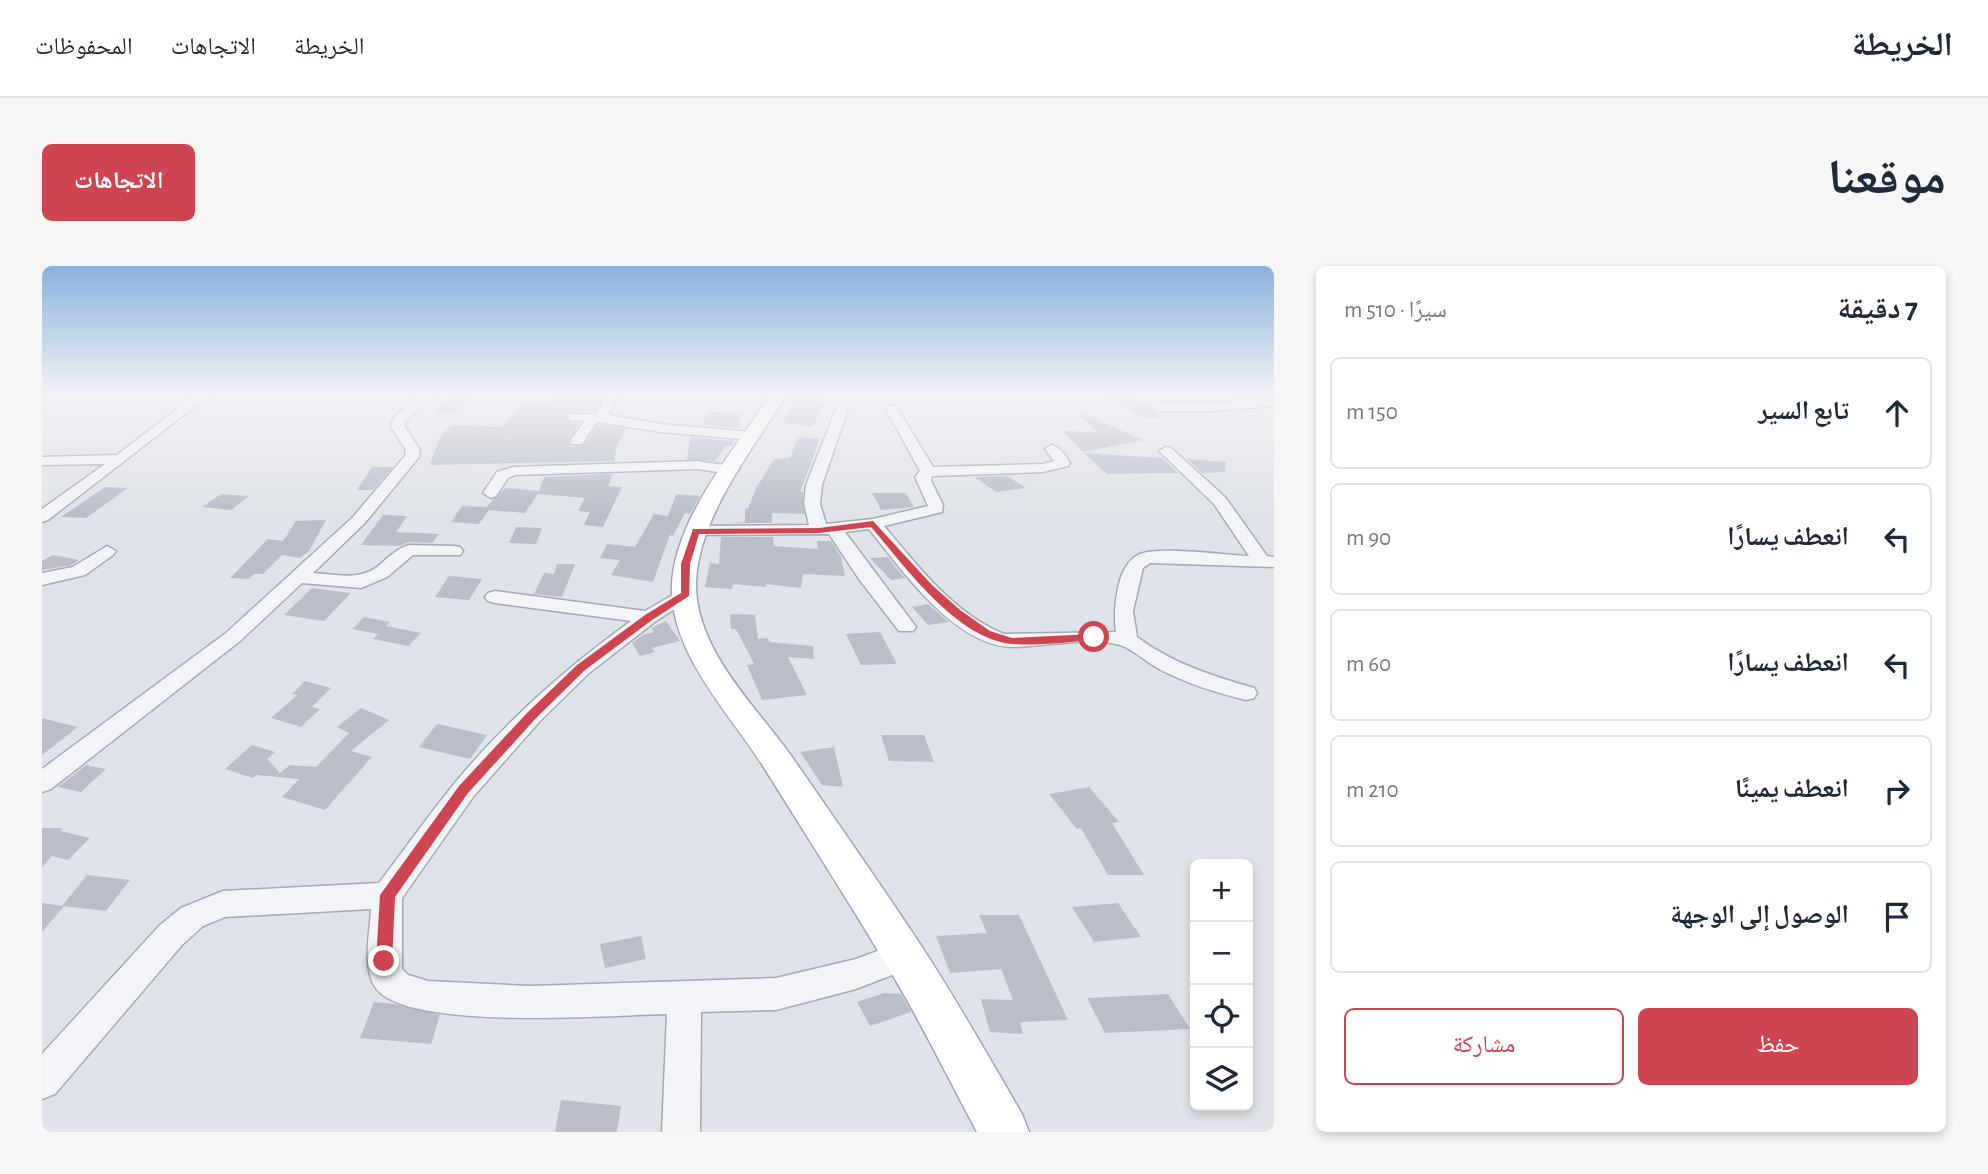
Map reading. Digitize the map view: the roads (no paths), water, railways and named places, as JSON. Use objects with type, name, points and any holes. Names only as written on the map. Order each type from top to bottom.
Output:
[{"type":"main road","points":[[755,433],[696,531],[686,564],[685,594],[692,626],[715,677],[765,743],[904,956],[1004,1132]]},
{"type":"street","points":[[42,517],[154,433]]},
{"type":"street","points":[[42,782],[233,637],[358,522],[408,463],[412,450],[402,433]]},
{"type":"street","points":[[577,441],[584,433]]},
{"type":"street","points":[[723,433],[753,436]]},
{"type":"street","points":[[833,433],[814,485],[812,504],[827,530],[906,627]]},
{"type":"street","points":[[906,433],[928,472]]},
{"type":"street","points":[[696,531],[827,530],[919,515],[936,509],[936,503],[923,482],[922,477],[928,472],[1043,468],[1063,463],[1052,449]]},
{"type":"street","points":[[1167,451],[1215,492],[1268,561]]},
{"type":"street","points":[[42,461],[121,459]]},
{"type":"street","points":[[491,493],[502,475],[513,471],[697,465],[732,470]]},
{"type":"street","points":[[873,524],[929,587],[956,612],[998,639],[1127,639],[1138,648],[1175,667],[1217,685],[1246,693]]},
{"type":"street","points":[[298,577],[361,583],[382,573],[409,550],[454,551]]},
{"type":"street","points":[[42,579],[79,570],[107,551]]},
{"type":"street","points":[[1127,639],[1123,611],[1133,566],[1137,562],[1157,557],[1268,561]]},
{"type":"street","points":[[685,594],[649,617],[581,668],[532,715],[464,790],[387,895],[384,961],[387,977],[398,988],[428,997],[530,1002],[776,994],[856,974],[904,956]]},
{"type":"street","points":[[495,597],[649,617]]},
{"type":"street","points":[[42,1081],[171,935],[209,908],[223,904],[387,895]]},
{"type":"street","points":[[681,1132],[684,997]]}]
